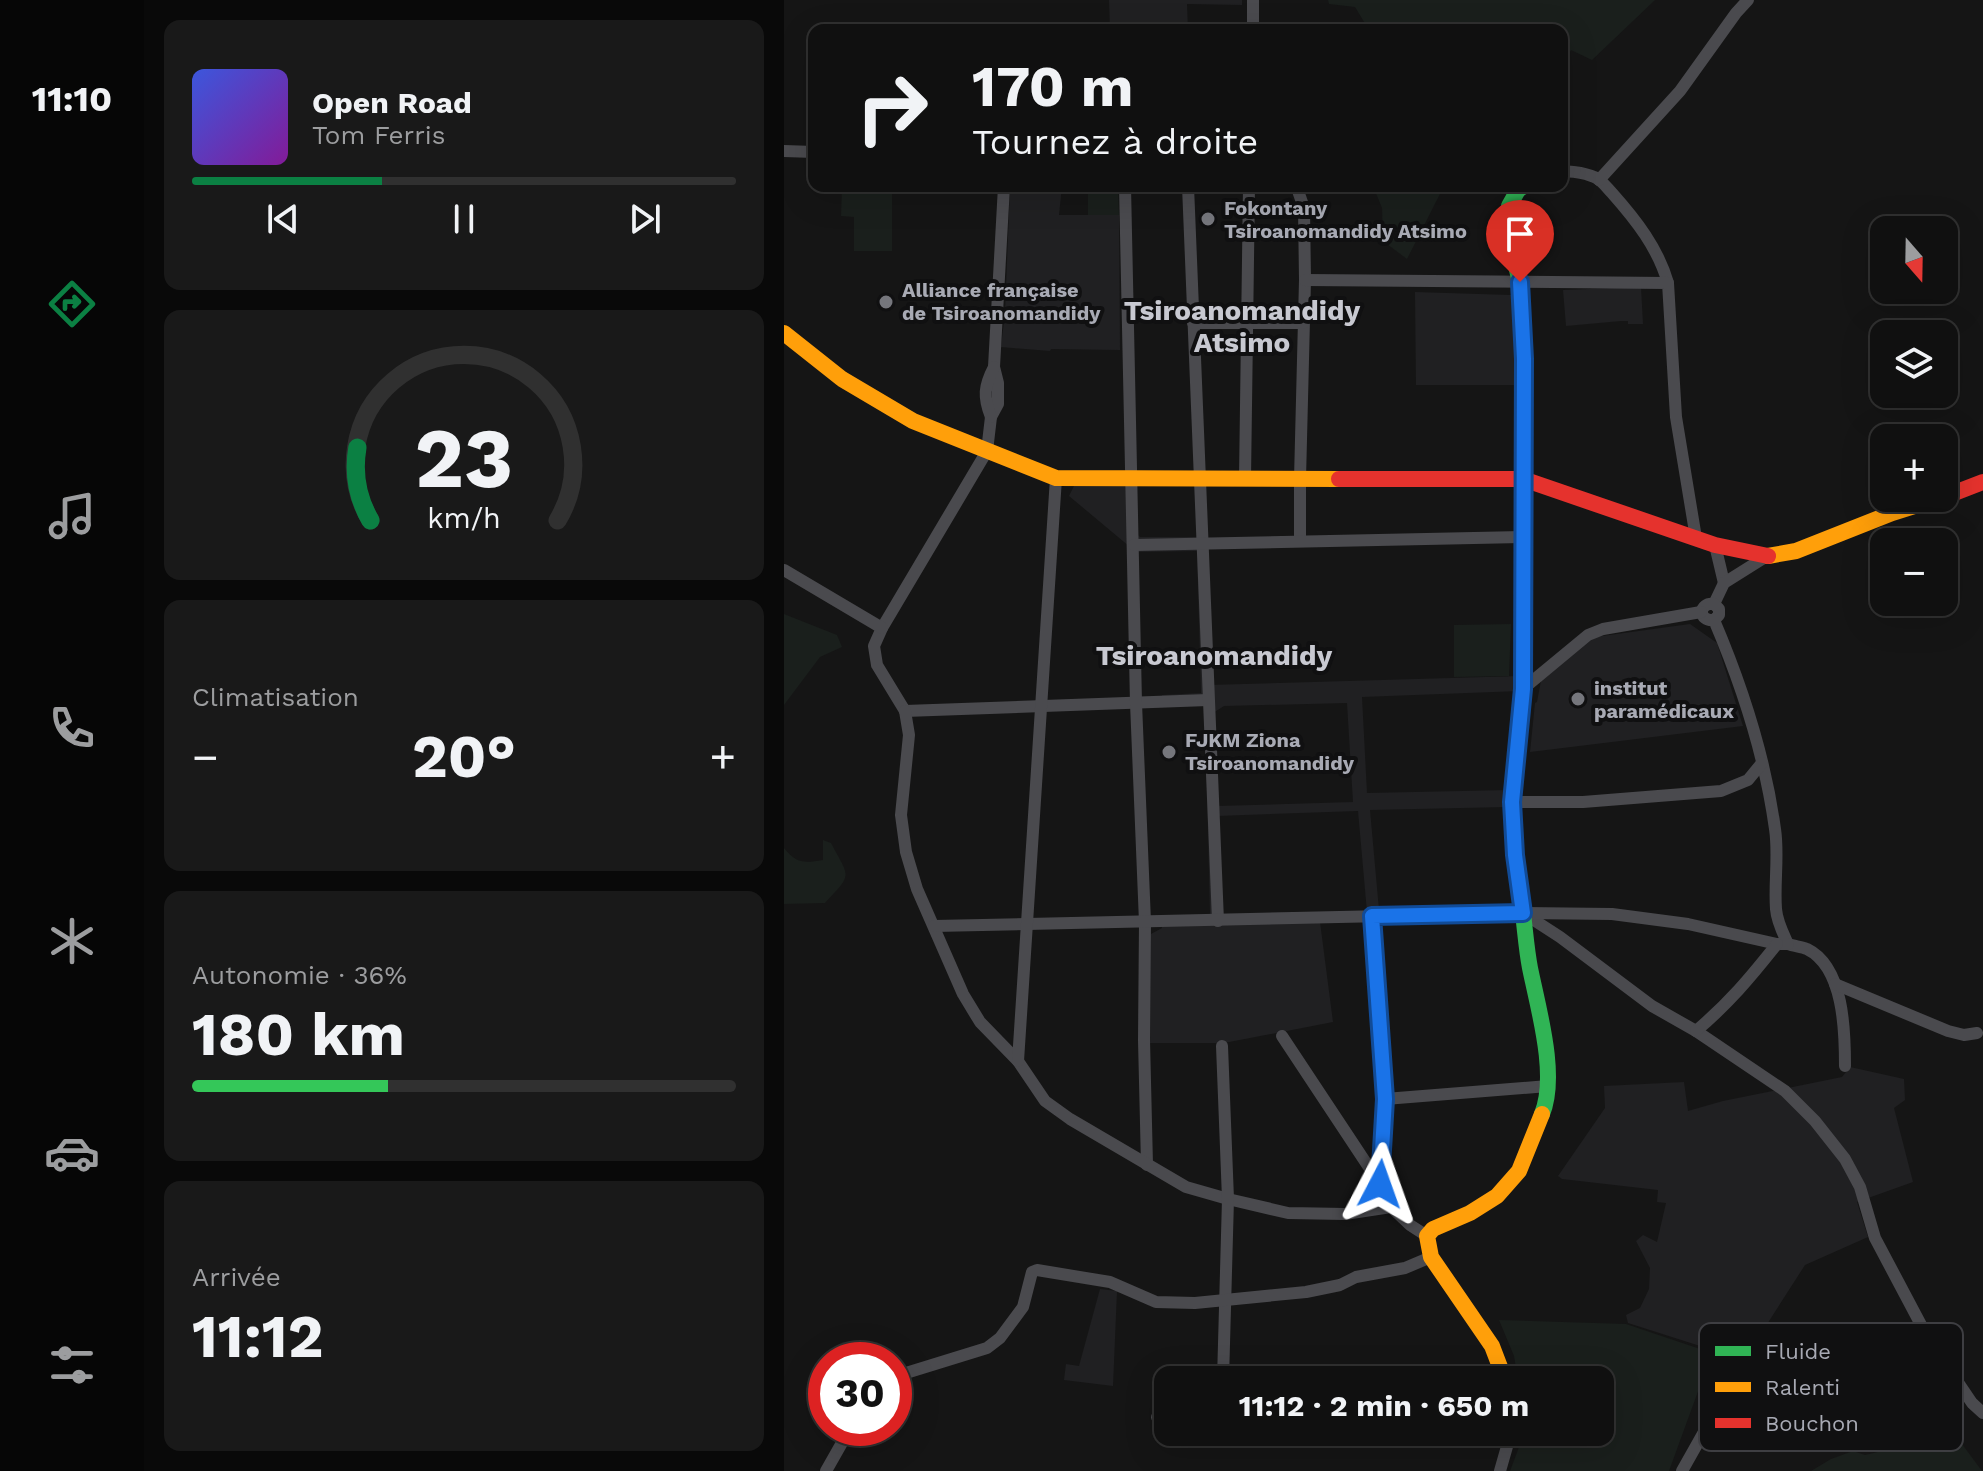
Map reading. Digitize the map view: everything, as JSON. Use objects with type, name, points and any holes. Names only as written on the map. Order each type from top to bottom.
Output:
[{"type":"street","points":[[1253,0],[1253,24]]},
{"type":"street","points":[[1599,180],[1680,91],[1748,0]]},
{"type":"street","points":[[784,151],[808,152]]},
{"type":"street","points":[[1568,170],[1599,180],[1643,230],[1662,264],[1668,283],[1676,417],[1696,538]]},
{"type":"street","points":[[1004,192],[994,367],[998,404],[991,417],[987,451],[874,646],[877,665],[905,711],[909,735],[901,815],[917,889],[963,994],[980,1022],[1018,1061],[1045,1101],[1070,1119],[1186,1187],[1228,1199],[1288,1213],[1345,1214],[1391,1207]]},
{"type":"street","points":[[1125,192],[1136,703],[1145,922],[1147,1165]]},
{"type":"street","points":[[1188,192],[1218,921]]},
{"type":"street","points":[[1245,479],[1249,192]]},
{"type":"street","points":[[1298,192],[1304,208],[1305,280],[1300,541]]},
{"type":"street","points":[[1427,1236],[1433,1229],[1470,1213],[1497,1196],[1519,1171],[1545,1107],[1548,1086],[1546,1049],[1529,963],[1515,855],[1512,802],[1523,689],[1524,359],[1520,282],[1510,242],[1509,206],[1517,192]]},
{"type":"street","points":[[1305,280],[1668,283]]},
{"type":"street","points":[[1193,323],[1303,323]]},
{"type":"street","points":[[784,333],[842,379],[913,421],[1056,478],[1523,479],[1715,545],[1767,556],[1796,551],[1895,512]]},
{"type":"street","points":[[1018,1061],[1056,478]]},
{"type":"street","points":[[1958,491],[1983,482]]},
{"type":"street","points":[[1134,545],[1522,537]]},
{"type":"street","points":[[1715,545],[1724,583]]},
{"type":"street","points":[[1714,604],[1724,583],[1767,556]]},
{"type":"street","points":[[784,570],[882,628]]},
{"type":"street","points":[[1714,604],[1719,609],[1719,615],[1708,621],[1701,612],[1703,606],[1714,604]]},
{"type":"street","points":[[1523,689],[1588,635],[1603,629],[1701,612]]},
{"type":"street","points":[[1696,1031],[1723,1009],[1782,944],[1776,911],[1777,839],[1756,733],[1735,669],[1714,620]]},
{"type":"street","points":[[905,711],[1208,700]]},
{"type":"street","points":[[1512,802],[1583,802],[1721,791],[1748,780],[1762,763]]},
{"type":"street","points":[[934,926],[1523,913],[1612,914],[1688,924],[1807,949],[1823,962],[1835,984],[1845,1027],[1845,1066]]},
{"type":"street","points":[[1523,913],[1652,1006],[1696,1031],[1785,1091],[1815,1121],[1845,1159],[1860,1187],[1875,1238],[1920,1323]]},
{"type":"street","points":[[1372,916],[1385,1099],[1380,1184]]},
{"type":"street","points":[[1835,984],[1948,1031],[1964,1035],[1977,1033]]},
{"type":"street","points":[[1282,1036],[1380,1184],[1391,1207],[1427,1236],[1431,1257],[1492,1346],[1501,1366]]},
{"type":"street","points":[[1222,1046],[1228,1199],[1224,1366]]},
{"type":"street","points":[[1385,1099],[1548,1086]]},
{"type":"street","points":[[912,1371],[987,1348],[1000,1338],[1023,1307],[1032,1272],[1037,1270],[1110,1282],[1156,1302],[1195,1303],[1306,1292],[1340,1285],[1356,1277],[1405,1268],[1431,1257]]},
{"type":"street","points":[[1963,1390],[1983,1413]]},
{"type":"street","points":[[1682,1471],[1699,1441]]},
{"type":"street","points":[[826,1471],[840,1446]]},
{"type":"street","points":[[1500,1471],[1507,1446]]},
{"type":"shaded area","points":[[1109,0],[1242,0],[1242,5],[1187,4],[1188,24],[1110,24]]},
{"type":"shaded area","points":[[1328,0],[1655,0],[1592,60],[1571,50],[1568,56],[1568,24],[1365,24],[1355,7],[1329,4]]},
{"type":"shaded area","points":[[842,192],[892,192],[892,251],[854,251],[854,217],[841,216]]},
{"type":"shaded area","points":[[1010,192],[1061,192],[1059,215],[1119,215],[1120,350],[1050,351],[1001,347]]},
{"type":"shaded area","points":[[1088,192],[1118,192],[1119,215],[1088,215]]},
{"type":"shaded area","points":[[1375,192],[1441,192],[1407,259],[1383,241],[1382,208]]},
{"type":"shaded area","points":[[1641,287],[1643,324],[1621,321],[1566,326],[1563,290]]},
{"type":"shaded area","points":[[1415,292],[1511,295],[1517,385],[1416,385]]},
{"type":"shaded area","points":[[1075,484],[1130,484],[1131,529],[1140,537],[1207,537],[1208,685],[1520,676],[1520,691],[1362,697],[1367,793],[1509,790],[1507,807],[1370,810],[1379,910],[1370,920],[1320,922],[1333,1022],[1224,1043],[1150,1043],[1148,940],[1151,934],[1162,928],[1161,916],[1210,915],[1205,705],[1162,706],[1162,695],[1201,693],[1197,551],[1136,552],[1069,496]],"holes":[[[1347,703],[1353,802],[1217,806],[1213,713],[1224,706]],[[1358,811],[1367,912],[1221,917],[1217,816]]]},
{"type":"shaded area","points":[[784,614],[837,635],[842,647],[820,657],[784,705]]},
{"type":"shaded area","points":[[1511,624],[1509,676],[1454,677],[1454,625]]},
{"type":"shaded area","points":[[1690,624],[1717,643],[1743,726],[1530,752],[1535,703],[1541,681],[1595,637]]},
{"type":"shaded area","points":[[823,840],[831,843],[842,863],[846,875],[844,880],[825,903],[784,904],[784,848],[801,861],[823,860]]},
{"type":"shaded area","points":[[1850,1067],[1904,1079],[1905,1100],[1894,1108],[1913,1182],[1857,1202],[1868,1237],[1805,1265],[1768,1323],[1699,1323],[1699,1346],[1628,1323],[1626,1315],[1640,1308],[1649,1289],[1650,1268],[1636,1241],[1643,1235],[1657,1242],[1666,1203],[1657,1202],[1658,1190],[1562,1179],[1558,1176],[1605,1108],[1604,1086],[1684,1082],[1688,1111],[1842,1077]]},
{"type":"shaded area","points":[[1100,1289],[1117,1291],[1113,1386],[1064,1380],[1066,1364],[1079,1366]]},
{"type":"shaded area","points":[[1499,1320],[1626,1324],[1699,1349],[1699,1389],[1669,1471],[1510,1471],[1519,1446],[1614,1446],[1614,1366],[1516,1366]]},
{"type":"shaded area","points":[[1963,1445],[1982,1471],[1811,1471],[1853,1451],[1865,1455],[1882,1451],[1963,1451]]},
{"type":"traffic: fast","points":[[1517,192],[1509,206],[1510,242],[1520,282],[1524,359],[1524,485]]},
{"type":"traffic: fast","points":[[1513,790],[1516,863],[1547,1061],[1548,1080],[1542,1114]]},
{"type":"traffic: slow","points":[[784,333],[842,379],[913,421],[1056,478],[1339,479]]},
{"type":"traffic: slow","points":[[1768,556],[1796,551],[1895,512]]},
{"type":"traffic: slow","points":[[1500,1366],[1492,1346],[1431,1257],[1427,1236],[1433,1229],[1470,1213],[1497,1196],[1519,1171],[1542,1114]]},
{"type":"traffic: jam","points":[[1339,479],[1523,479],[1715,545],[1768,556]]},
{"type":"traffic: jam","points":[[1958,492],[1983,482]]},
{"type":"traffic: jam","points":[[1513,790],[1523,689],[1524,485]]},
{"type":"place","name":"Fokontany Tsiroanomandidy Atsimo","points":[[1208,219]]},
{"type":"place","name":"Alliance française de Tsiroanomandidy","points":[[886,302]]},
{"type":"place","name":"institut paramédicaux","points":[[1578,699]]},
{"type":"place","name":"FJKM Ziona Tsiroanomandidy","points":[[1169,752]]},
{"type":"district","name":"Tsiroanomandidy Atsimo","points":[[1242,326]]},
{"type":"district","name":"Tsiroanomandidy","points":[[1214,655]]},
{"type":"route","points":[[1380,1184],[1385,1099],[1372,916],[1523,913],[1512,802],[1523,689],[1524,359],[1520,282]]}]
